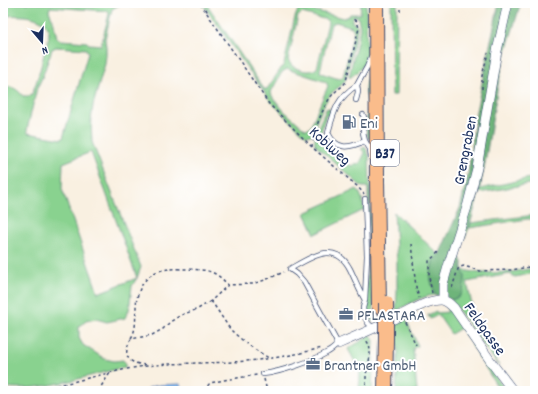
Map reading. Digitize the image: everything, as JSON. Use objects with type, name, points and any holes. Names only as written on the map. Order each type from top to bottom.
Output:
[{"type":"main road","name":"B37","points":[[376,3],[377,178],[382,305]]},
{"type":"main road","name":"B37","points":[[378,391],[379,336],[382,305],[384,3]]},
{"type":"main road","name":"B37","points":[[379,336],[385,391]]},
{"type":"street","name":"Grengraben","points":[[442,301],[443,284],[467,207],[477,168],[497,51],[508,3]]},
{"type":"street","points":[[338,344],[360,335],[379,336],[401,315],[422,305],[442,301]]},
{"type":"street","name":"Feldgasse","points":[[442,301],[454,308],[463,319],[494,366],[513,391]]},
{"type":"lane","points":[[365,141],[348,147],[339,145],[332,141],[328,133],[335,108],[348,91],[357,85],[369,62],[376,34]]},
{"type":"lane","points":[[356,100],[358,92],[357,85]]},
{"type":"lane","points":[[335,108],[341,110]]},
{"type":"lane","points":[[363,115],[365,141],[370,149],[371,165],[377,178]]},
{"type":"lane","points":[[365,199],[367,256],[363,308],[364,315],[368,323],[379,336]]},
{"type":"lane","points":[[263,374],[272,373],[305,362],[328,352],[338,344],[304,282],[290,269],[317,255],[328,252],[338,255],[350,269],[364,300]]},
{"type":"path","name":"Koblweg","points":[[200,3],[269,104],[312,147],[358,187],[364,193],[365,199]]},
{"type":"path","points":[[204,3],[209,16]]},
{"type":"path","points":[[400,3],[400,11]]},
{"type":"path","points":[[312,147],[315,132],[327,104],[335,92],[344,85],[346,81],[359,28],[357,21],[354,19]]},
{"type":"path","points":[[411,244],[416,287],[422,305]]},
{"type":"path","points":[[439,250],[437,254],[429,261],[429,277],[442,301],[448,297],[460,267],[464,266],[480,271],[511,270],[535,266]]},
{"type":"path","points":[[147,366],[133,362],[128,358],[126,353],[134,333],[136,301],[140,288],[147,277],[158,271],[171,269],[205,270],[222,278],[228,285]]},
{"type":"path","points":[[131,339],[152,335],[163,329],[170,322],[181,315],[198,309],[211,301],[228,285],[252,284],[290,269]]},
{"type":"path","points":[[211,301],[232,330],[261,354],[271,359]]},
{"type":"path","points":[[401,315],[416,345]]},
{"type":"path","points":[[360,335],[368,342],[370,347],[370,360],[366,374],[365,391]]},
{"type":"path","points":[[3,389],[36,389],[147,366],[271,359],[338,344]]},
{"type":"path","points":[[98,391],[110,373]]},
{"type":"path","points":[[205,391],[210,383],[263,374],[267,391]]},
{"type":"green space","points":[[3,3],[123,3],[112,9],[105,39],[105,64],[93,105],[91,122],[92,142],[141,267],[137,278],[132,286],[129,310],[125,318],[107,322],[96,319],[86,321],[79,327],[79,338],[83,345],[105,359],[114,361],[123,360],[126,363],[125,367],[49,385],[18,388],[3,387],[3,87],[14,88],[23,96],[29,96],[32,94],[49,33],[43,22],[37,19],[23,16],[3,16]],"holes":[[[50,7],[108,11],[109,14],[101,45],[89,44],[87,42],[61,40],[57,38],[53,20],[49,11]],[[56,47],[86,49],[88,53],[63,138],[61,139],[28,133],[27,130],[37,88],[52,49]],[[91,152],[137,278],[98,293],[62,189],[63,163]]]},
{"type":"green space","points":[[202,3],[206,3],[264,89],[267,89],[284,64],[295,17],[301,3],[307,3],[306,6],[308,9],[344,18],[350,14],[360,14],[361,3],[366,3],[367,57],[365,63],[350,78],[349,77],[360,28],[358,17],[354,16],[352,17],[352,22],[357,25],[357,29],[345,81],[328,98],[322,108],[311,135],[306,136],[271,102]],"holes":[[[302,13],[327,20],[328,23],[317,68],[311,71],[304,71],[292,66],[288,60],[298,16]],[[336,22],[352,27],[354,31],[343,77],[339,79],[321,73],[320,71],[331,24]],[[287,69],[326,82],[328,86],[310,128],[305,129],[284,111],[272,96],[271,92],[282,72]]]},
{"type":"green space","points":[[391,3],[397,3],[396,95],[392,95]]},
{"type":"green space","points":[[499,3],[521,3],[506,51],[498,85],[479,193],[459,256],[462,262],[462,270],[465,275],[463,290],[459,297],[451,300],[444,296],[435,295],[430,277],[433,261],[439,255],[460,208],[468,175],[476,111]]},
{"type":"green space","points":[[370,71],[371,139],[368,138],[367,133],[368,104],[365,90],[366,80]]},
{"type":"green space","points":[[326,109],[330,109],[329,116],[326,115],[320,136],[323,143],[351,166],[360,163],[365,153],[361,149],[365,147],[369,155],[374,322],[368,316],[365,308],[369,256],[368,189],[367,187],[362,187],[315,145],[315,136]]},
{"type":"green space","points":[[535,177],[535,183],[479,193],[480,189]]},
{"type":"green space","points":[[357,189],[362,199],[364,210],[315,234],[305,213]]},
{"type":"green space","points":[[394,212],[439,255],[433,262],[430,277],[435,295],[420,299],[396,311],[397,263]]},
{"type":"green space","points":[[535,215],[535,219],[469,228],[471,223]]},
{"type":"green space","points":[[535,268],[535,273],[515,277],[510,274],[467,282],[475,319],[488,341],[499,366],[451,300],[459,297],[463,287],[464,273],[462,270],[480,273],[511,272]]},
{"type":"green space","points":[[446,307],[452,311],[506,391],[500,391],[461,328],[451,334],[438,315],[430,319],[428,315],[436,311],[437,313],[448,312]]},
{"type":"green space","points":[[405,317],[418,346],[413,348],[417,391],[396,391],[398,353],[396,322]]},
{"type":"green space","points":[[371,335],[374,341],[372,391],[359,391],[360,371],[348,349]]},
{"type":"water","points":[[180,384],[185,391],[145,391],[148,388],[156,386]]},
{"type":"place","name":"Eni","points":[[349,122]]},
{"type":"place","name":"PFLASTARA","points":[[346,314]]},
{"type":"place","name":"Brantner GmbH","points":[[313,364]]}]
